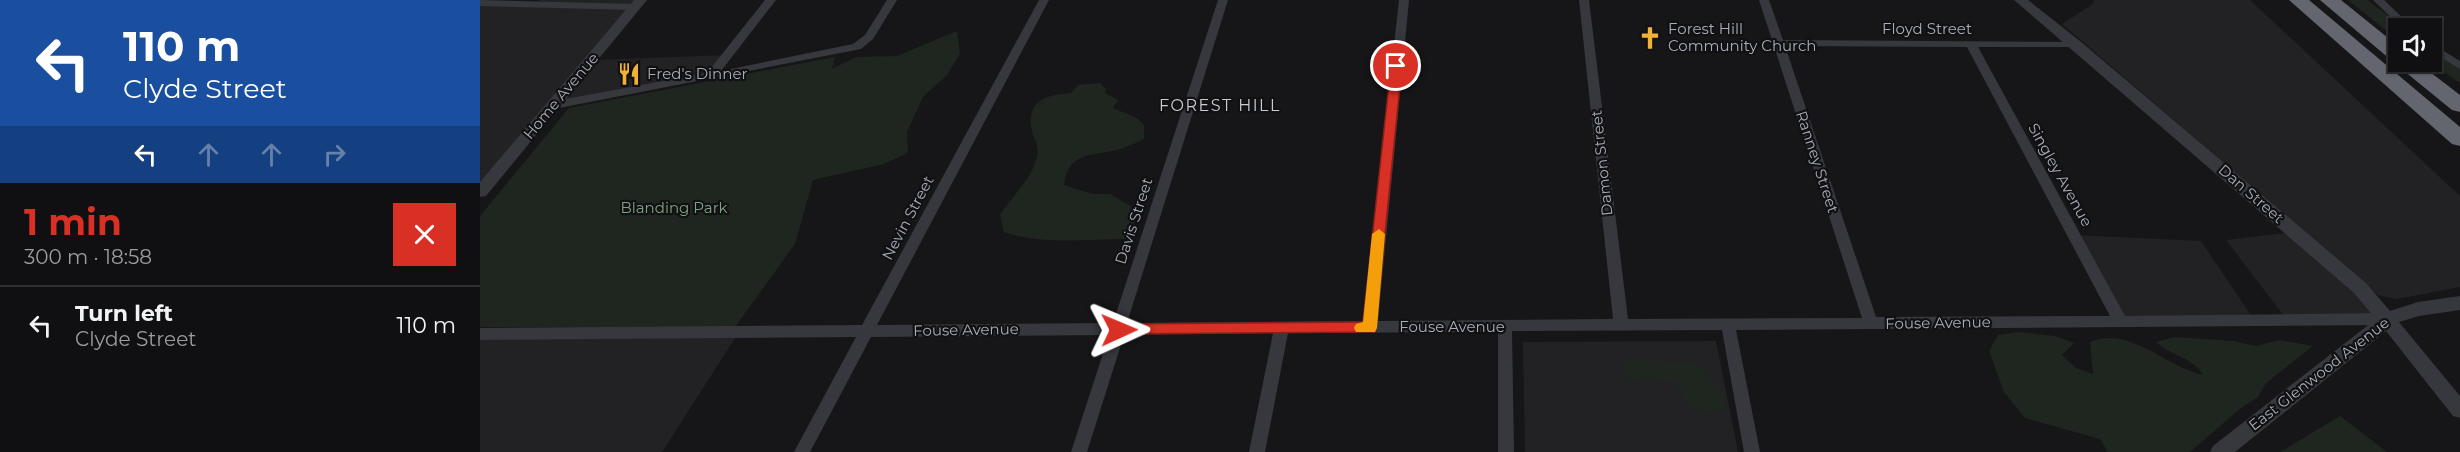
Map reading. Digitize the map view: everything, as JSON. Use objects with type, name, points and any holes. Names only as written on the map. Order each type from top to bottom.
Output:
[{"type":"highway","points":[[2298,0],[2460,140]]},
{"type":"highway","points":[[2329,0],[2388,48]]},
{"type":"highway","points":[[2357,22],[2388,44]]},
{"type":"highway","points":[[2418,72],[2460,105]]},
{"type":"highway","points":[[2429,72],[2460,93]]},
{"type":"street","points":[[711,76],[771,0]]},
{"type":"street","points":[[554,105],[857,47],[869,37],[892,0]]},
{"type":"street","name":"Nevin Street","points":[[801,452],[1044,0]]},
{"type":"street","name":"Davis Street","points":[[1079,452],[1223,0]]},
{"type":"street","points":[[1370,328],[1404,0]]},
{"type":"street","name":"Damon Street","points":[[1584,0],[1621,325]]},
{"type":"street","name":"Ranney Street","points":[[1764,0],[1871,324]]},
{"type":"street","name":"Dan Street","points":[[2020,0],[2076,44],[2344,273],[2388,319],[2460,410]]},
{"type":"street","points":[[2378,0],[2397,18]]},
{"type":"street","points":[[480,3],[638,3]]},
{"type":"street","name":"Home Avenue","points":[[480,192],[638,3]]},
{"type":"street","name":"Floyd Street","points":[[1779,43],[2076,44]]},
{"type":"street","name":"Singley Avenue","points":[[1971,44],[2121,322]]},
{"type":"street","points":[[2442,54],[2460,66]]},
{"type":"street","name":"East Glenwood Avenue","points":[[2220,452],[2388,319],[2418,309],[2460,303]]},
{"type":"street","name":"Fouse Avenue","points":[[480,334],[2388,319]]},
{"type":"street","points":[[1728,325],[1752,452]]},
{"type":"street","points":[[1505,326],[1506,452]]},
{"type":"street","points":[[1257,452],[1281,329]]},
{"type":"shaded area","points":[[540,0],[641,0],[592,60],[727,55],[711,76],[554,105],[511,156],[480,198],[480,3],[535,4]]},
{"type":"shaded area","points":[[2094,0],[2250,0],[2460,196],[2460,287],[2397,299],[2378,295],[2062,24],[2093,4]]},
{"type":"shaded area","points":[[2295,232],[2388,319],[2287,320],[2226,240]]},
{"type":"shaded area","points":[[2074,235],[2201,241],[2254,320],[2121,322]]},
{"type":"shaded area","points":[[739,332],[662,452],[480,452],[480,334]]},
{"type":"shaded area","points":[[1716,341],[1738,452],[1525,452],[1523,342]]},
{"type":"green space","points":[[2348,0],[2367,0],[2391,18],[2388,18],[2388,32]]},
{"type":"green space","name":"Blanding Park","points":[[957,31],[960,54],[947,75],[923,97],[907,132],[908,153],[884,164],[813,180],[795,244],[735,327],[480,327],[480,216],[569,108],[835,57],[832,69],[856,57],[897,56]]},
{"type":"green space","points":[[2442,54],[2460,68],[2460,83],[2442,71]]},
{"type":"green space","points":[[1100,83],[1106,89],[1105,93],[1118,100],[1113,108],[1137,118],[1144,125],[1144,139],[1121,149],[1082,157],[1070,166],[1064,185],[1093,194],[1110,194],[1139,211],[1127,239],[1049,240],[1004,232],[1000,215],[1027,179],[1037,159],[1038,148],[1031,126],[1033,109],[1048,97],[1071,93],[1078,85]]},
{"type":"green space","points":[[2019,332],[2055,336],[2074,343],[2062,355],[2076,368],[2093,374],[2090,342],[2105,338],[2133,343],[2203,375],[2193,364],[2156,342],[2174,337],[2234,341],[2256,346],[2279,340],[2313,346],[2266,383],[2258,397],[2241,408],[2190,452],[2108,452],[2100,439],[2025,418],[2004,392],[1989,351],[1998,335]]},
{"type":"green space","points":[[1628,360],[1697,363],[1724,395],[1725,406],[1716,411],[1700,410],[1684,399],[1672,383],[1655,379],[1625,379],[1623,364]]},
{"type":"green space","points":[[2340,416],[2387,452],[2280,452]]},
{"type":"slow traffic","points":[[1361,328],[1370,328],[1379,234]]},
{"type":"place","name":"Forest Hill Community Church","points":[[1650,38]]},
{"type":"place","name":"Fred's Dinner","points":[[629,74]]},
{"type":"district","name":"FOREST HILL","points":[[1220,105]]},
{"type":"route","points":[[1119,330],[1370,328],[1396,66]]}]
